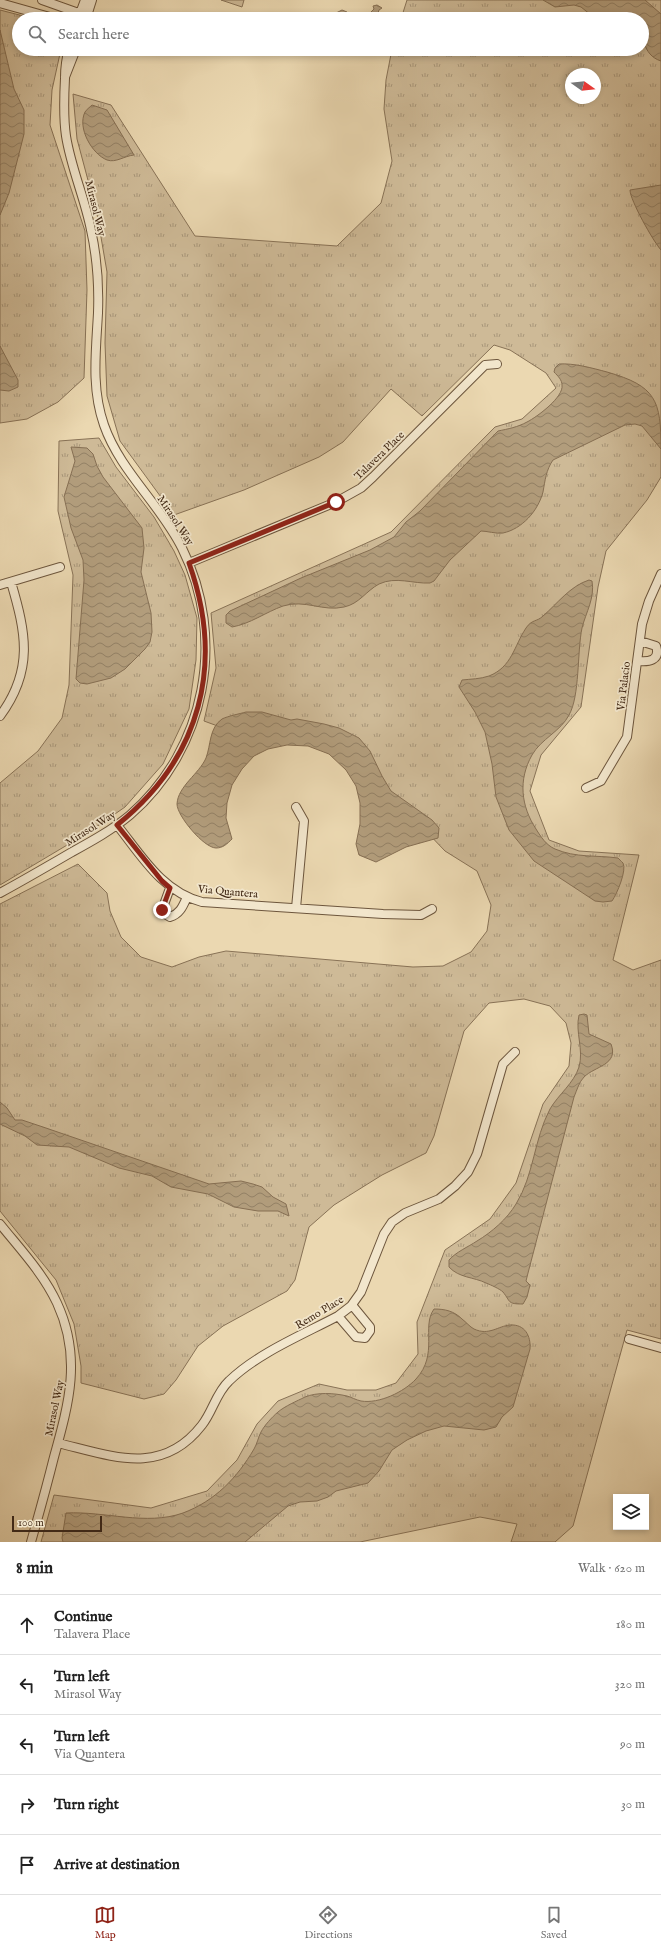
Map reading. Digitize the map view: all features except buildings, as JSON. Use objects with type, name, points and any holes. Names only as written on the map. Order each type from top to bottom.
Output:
[{"type":"street","points":[[42,0],[71,12]]},
{"type":"street","points":[[84,12],[85,0]]},
{"type":"street","points":[[86,12],[92,0]]},
{"type":"street","points":[[0,2],[34,12]]},
{"type":"street","name":"Mirasol Way","points":[[0,894],[117,825],[151,794],[172,766],[188,736],[198,705],[206,665],[206,634],[201,600],[189,563],[171,529],[116,452],[99,409],[95,378],[98,312],[97,273],[92,234],[66,138],[64,110],[64,65],[67,56]]},
{"type":"street","name":"Mirasol Way","points":[[65,78],[73,56]]},
{"type":"street","name":"Talavera Place","points":[[189,563],[336,502],[361,488],[374,477],[485,365],[497,364]]},
{"type":"street","points":[[0,585],[60,567]]},
{"type":"street","name":"Via Palacio","points":[[586,788],[601,781],[627,737],[640,642],[648,601],[661,574]]},
{"type":"street","points":[[0,716],[17,686],[24,661],[24,632],[11,582]]},
{"type":"street","points":[[638,661],[656,660],[658,653],[656,646],[653,644],[640,642]]},
{"type":"street","points":[[296,807],[304,821],[296,908]]},
{"type":"street","name":"Via Quantera","points":[[117,825],[162,881],[170,888],[187,897],[202,902],[421,915],[432,908]]},
{"type":"street","points":[[170,888],[162,910],[164,914],[170,917],[175,915],[182,908],[187,897]]},
{"type":"street","name":"Remo Place","points":[[58,1443],[134,1460],[155,1458],[172,1452],[188,1441],[203,1424],[227,1382],[245,1366],[338,1316],[352,1305],[361,1292],[384,1234],[392,1222],[405,1213],[439,1199],[455,1186],[468,1172],[477,1154],[503,1064],[515,1052]]},
{"type":"street","name":"Mirasol Way","points":[[0,1224],[49,1287],[62,1316],[70,1349],[72,1378],[67,1410],[31,1542]]},
{"type":"street","points":[[338,1316],[356,1337],[365,1338],[370,1331],[370,1327],[352,1305]]},
{"type":"street","points":[[629,1338],[661,1348]]},
{"type":"green space","points":[[221,0],[244,0],[242,7]]},
{"type":"green space","points":[[407,0],[661,0],[661,477],[647,500],[606,551],[598,587],[581,707],[541,755],[530,791],[549,840],[579,851],[639,855],[613,960],[633,970],[661,960],[661,1339],[627,1330],[573,1526],[555,1542],[511,1542],[517,1524],[480,1517],[360,1542],[41,1542],[54,1495],[151,1508],[207,1491],[237,1460],[257,1424],[278,1401],[319,1384],[347,1390],[376,1390],[396,1383],[418,1354],[417,1322],[445,1250],[490,1219],[516,1183],[543,1104],[569,1066],[571,1043],[566,1023],[550,1006],[524,999],[489,1003],[464,1031],[434,1136],[426,1153],[382,1175],[334,1205],[309,1227],[295,1280],[287,1291],[223,1326],[198,1346],[176,1380],[164,1394],[144,1399],[81,1383],[81,1366],[74,1324],[56,1280],[0,1211],[0,904],[78,864],[107,893],[110,911],[121,937],[141,957],[172,967],[199,957],[226,951],[413,967],[443,966],[471,952],[487,931],[491,905],[477,871],[445,851],[359,761],[299,734],[234,732],[204,721],[216,668],[211,613],[391,532],[495,427],[522,419],[556,388],[546,373],[510,350],[494,345],[422,416],[391,389],[343,442],[319,457],[244,490],[174,515],[120,441],[107,396],[105,343],[107,272],[97,214],[77,139],[73,94],[111,105],[195,236],[337,246],[381,203],[392,161],[384,109],[386,80],[391,56],[649,56],[649,12],[403,12]]},
{"type":"green space","points":[[0,10],[12,13],[12,56],[59,56],[52,90],[50,125],[85,231],[87,290],[84,378],[58,402],[27,419],[0,423]]},
{"type":"green space","points":[[99,438],[116,467],[154,517],[174,551],[185,575],[197,618],[196,660],[189,709],[163,764],[125,807],[89,832],[0,885],[0,783],[38,751],[62,718],[69,685],[73,575],[58,511],[59,441]]},
{"type":"water","points":[[543,0],[645,0],[661,14],[661,61],[649,52],[649,12],[587,12],[581,7],[574,5],[555,7]]},
{"type":"water","points":[[377,5],[382,8],[378,12],[371,12],[374,9],[373,6]]},
{"type":"water","points":[[0,30],[14,89],[24,110],[24,134],[9,193],[0,215]]},
{"type":"water","points":[[92,105],[107,110],[134,155],[110,161],[101,157],[96,152],[87,140],[83,125],[85,112]]},
{"type":"water","points":[[661,185],[661,250],[642,220],[630,190]]},
{"type":"water","points":[[0,346],[18,380],[18,387],[9,391],[0,390]]},
{"type":"water","points":[[559,364],[589,367],[607,372],[636,383],[646,390],[652,397],[657,407],[661,432],[661,449],[642,426],[635,424],[625,425],[553,460],[547,472],[541,499],[533,512],[523,523],[517,528],[503,533],[481,531],[450,560],[434,581],[430,583],[398,580],[385,582],[374,587],[354,603],[344,607],[329,608],[291,604],[239,625],[232,627],[226,623],[226,615],[230,611],[301,578],[370,550],[394,537],[406,522],[420,511],[498,431],[517,427],[527,422],[537,416],[554,401],[559,395],[562,385],[561,381],[554,372],[555,368]]},
{"type":"water","points":[[71,447],[87,448],[93,454],[103,477],[142,528],[144,548],[141,572],[151,613],[152,632],[150,642],[145,649],[125,669],[111,678],[87,684],[80,683],[76,679],[84,580],[83,560],[71,528],[64,497],[75,461]]},
{"type":"water","points":[[589,580],[592,581],[593,587],[590,605],[580,638],[577,685],[573,707],[561,726],[540,744],[532,755],[525,774],[523,793],[524,802],[531,820],[546,843],[563,852],[586,856],[618,858],[623,863],[623,876],[614,898],[612,901],[603,902],[595,901],[534,861],[509,830],[496,797],[492,764],[485,732],[475,712],[459,687],[462,680],[489,676],[497,672],[508,662],[528,625],[541,618],[576,586]]},
{"type":"water","points":[[246,712],[262,712],[291,720],[297,719],[324,724],[339,728],[359,738],[370,751],[391,791],[432,820],[439,828],[438,838],[406,847],[376,862],[359,855],[356,844],[360,824],[360,803],[356,786],[346,770],[329,754],[308,746],[287,745],[268,749],[254,756],[242,769],[232,785],[227,803],[226,818],[232,839],[221,847],[211,847],[198,837],[181,816],[177,804],[178,798],[181,791],[203,764],[208,753],[211,737],[218,723],[224,718]]},
{"type":"water","points":[[579,1015],[587,1015],[589,1034],[611,1044],[613,1051],[612,1056],[605,1064],[584,1077],[577,1089],[526,1281],[530,1285],[527,1297],[523,1304],[514,1304],[510,1302],[498,1288],[453,1271],[449,1267],[449,1260],[494,1229],[504,1220],[516,1204],[527,1181],[540,1132],[550,1109],[577,1073],[581,1054],[578,1021]]},
{"type":"water","points":[[0,1102],[7,1108],[15,1120],[22,1120],[209,1184],[241,1181],[262,1187],[273,1197],[286,1204],[289,1216],[278,1211],[258,1211],[234,1207],[208,1194],[171,1187],[152,1176],[119,1168],[69,1147],[37,1145],[25,1136],[0,1124]]},
{"type":"water","points":[[434,1309],[453,1312],[472,1328],[479,1331],[489,1331],[515,1325],[520,1326],[528,1335],[530,1349],[513,1407],[502,1417],[496,1427],[484,1430],[444,1426],[426,1431],[407,1440],[392,1450],[379,1471],[368,1483],[336,1491],[328,1497],[317,1501],[300,1502],[288,1506],[245,1542],[63,1542],[62,1538],[66,1513],[155,1518],[169,1517],[195,1508],[215,1495],[233,1479],[254,1449],[266,1424],[278,1412],[305,1397],[315,1394],[331,1394],[347,1396],[361,1401],[376,1401],[391,1396],[405,1388],[416,1379],[423,1370],[427,1360],[430,1316]]},
{"type":"route","points":[[162,910],[170,888],[162,881],[117,825],[129,816],[151,794],[163,779],[180,753],[195,718],[206,665],[206,634],[201,600],[189,563],[336,502]]}]
